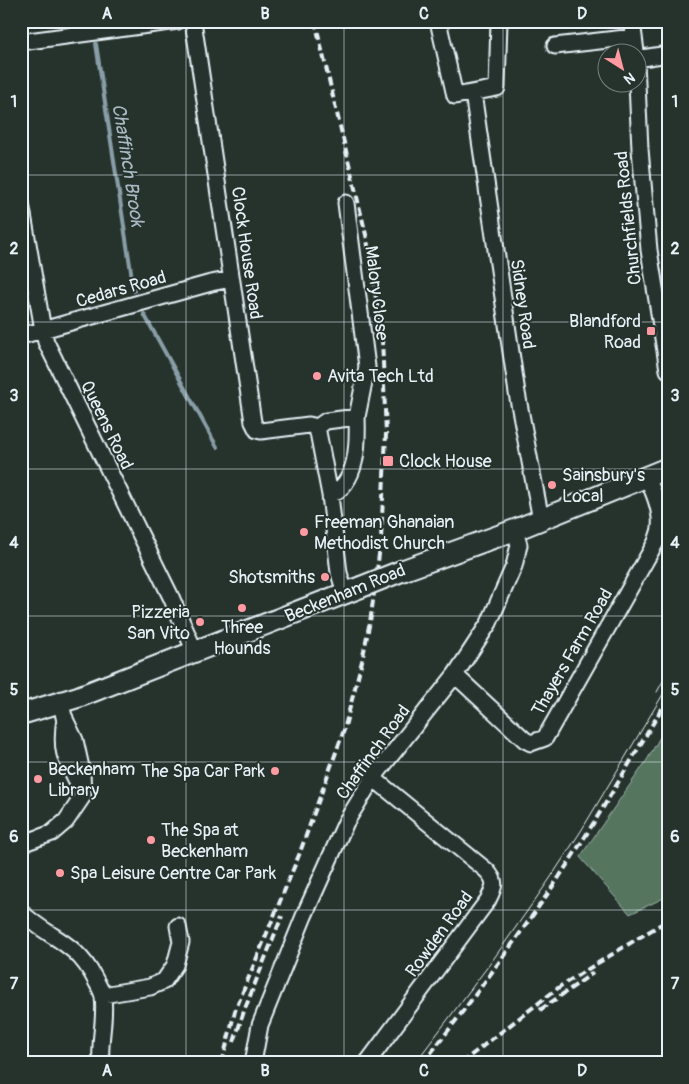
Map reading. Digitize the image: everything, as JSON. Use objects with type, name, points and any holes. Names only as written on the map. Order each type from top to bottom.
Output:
[{"type":"main road","name":"Beckenham Road","points":[[21,714],[63,711],[195,652],[404,570],[541,520],[668,468]]},
{"type":"street","points":[[21,42],[178,21]]},
{"type":"street","name":"Clock House Road","points":[[193,21],[255,426],[261,431],[309,425],[316,428],[326,422],[357,417]]},
{"type":"street","points":[[438,21],[455,96],[497,88],[499,21]]},
{"type":"street","points":[[632,21],[635,42]]},
{"type":"street","points":[[555,46],[634,37]]},
{"type":"street","points":[[646,58],[668,54]]},
{"type":"street","name":"Churchfields Road","points":[[637,92],[647,231],[653,281],[668,370]]},
{"type":"street","name":"Sidney Road","points":[[473,93],[517,393],[541,520]]},
{"type":"street","name":"Queens Road","points":[[21,203],[43,330],[52,355],[171,597],[195,652]]},
{"type":"street","name":"Malory Close","points":[[346,203],[367,366],[357,417]]},
{"type":"street","name":"Cedars Road","points":[[21,336],[231,279]]},
{"type":"street","points":[[330,495],[339,490],[346,482],[354,461],[358,443],[357,417]]},
{"type":"street","points":[[316,428],[320,437],[330,495],[339,573],[353,590]]},
{"type":"street","name":"Thayers Farm Road","points":[[455,675],[525,740],[532,743],[544,738],[656,542],[660,526],[658,509],[652,488],[646,477]]},
{"type":"street","name":"Chaffinch Road","points":[[253,1063],[260,1025],[304,916],[346,822],[373,778],[455,675],[489,623],[514,566],[518,552],[518,539],[515,530]]},
{"type":"street","points":[[21,844],[52,833],[66,821],[83,796],[82,772],[75,740],[63,711]]},
{"type":"street","name":"Rowden Road","points":[[367,1063],[488,900],[494,889],[492,876],[486,870],[373,778]]},
{"type":"street","points":[[21,912],[47,932],[68,944],[82,958],[103,994],[101,1063]]},
{"type":"street","points":[[103,994],[150,986],[164,980],[175,965],[181,942],[178,926]]},
{"type":"green space","points":[[668,723],[668,896],[630,914],[580,857],[647,760]]},
{"type":"waterway","name":"Chaffinch Brook","points":[[96,44],[134,291]]},
{"type":"waterway","name":"Chaffinch Brook","points":[[144,314],[217,447]]},
{"type":"tram line","points":[[657,692],[668,672]]},
{"type":"tram line","points":[[415,1063],[492,961],[549,880],[581,831],[668,686]]},
{"type":"railway","points":[[222,1063],[235,1011],[299,855],[344,730],[362,661],[371,616],[381,539],[386,434],[382,338],[367,239],[315,21]]},
{"type":"railway","points":[[423,1063],[488,977],[567,866],[668,698]]},
{"type":"railway","points":[[234,1042],[244,1011],[282,916]]},
{"type":"railway","points":[[461,1063],[562,985],[668,920]]},
{"type":"railway","points":[[540,1010],[593,973]]},
{"type":"place","name":"Blandford Road","points":[[651,331]]},
{"type":"place","name":"Avita Tech Ltd","points":[[317,376]]},
{"type":"place","name":"Clock House","points":[[388,461]]},
{"type":"place","name":"Sainsbury's Local","points":[[552,485]]},
{"type":"place","name":"Freeman Ghanaian Methodist Church","points":[[304,532]]},
{"type":"place","name":"Shotsmiths","points":[[325,577]]},
{"type":"place","name":"Three Hounds","points":[[242,608]]},
{"type":"place","name":"Pizzeria San Vito","points":[[200,622]]},
{"type":"place","name":"The Spa Car Park","points":[[275,771]]},
{"type":"place","name":"Beckenham Library","points":[[38,779]]},
{"type":"place","name":"The Spa at Beckenham","points":[[151,840]]},
{"type":"place","name":"Spa Leisure Centre Car Park","points":[[60,873]]}]
